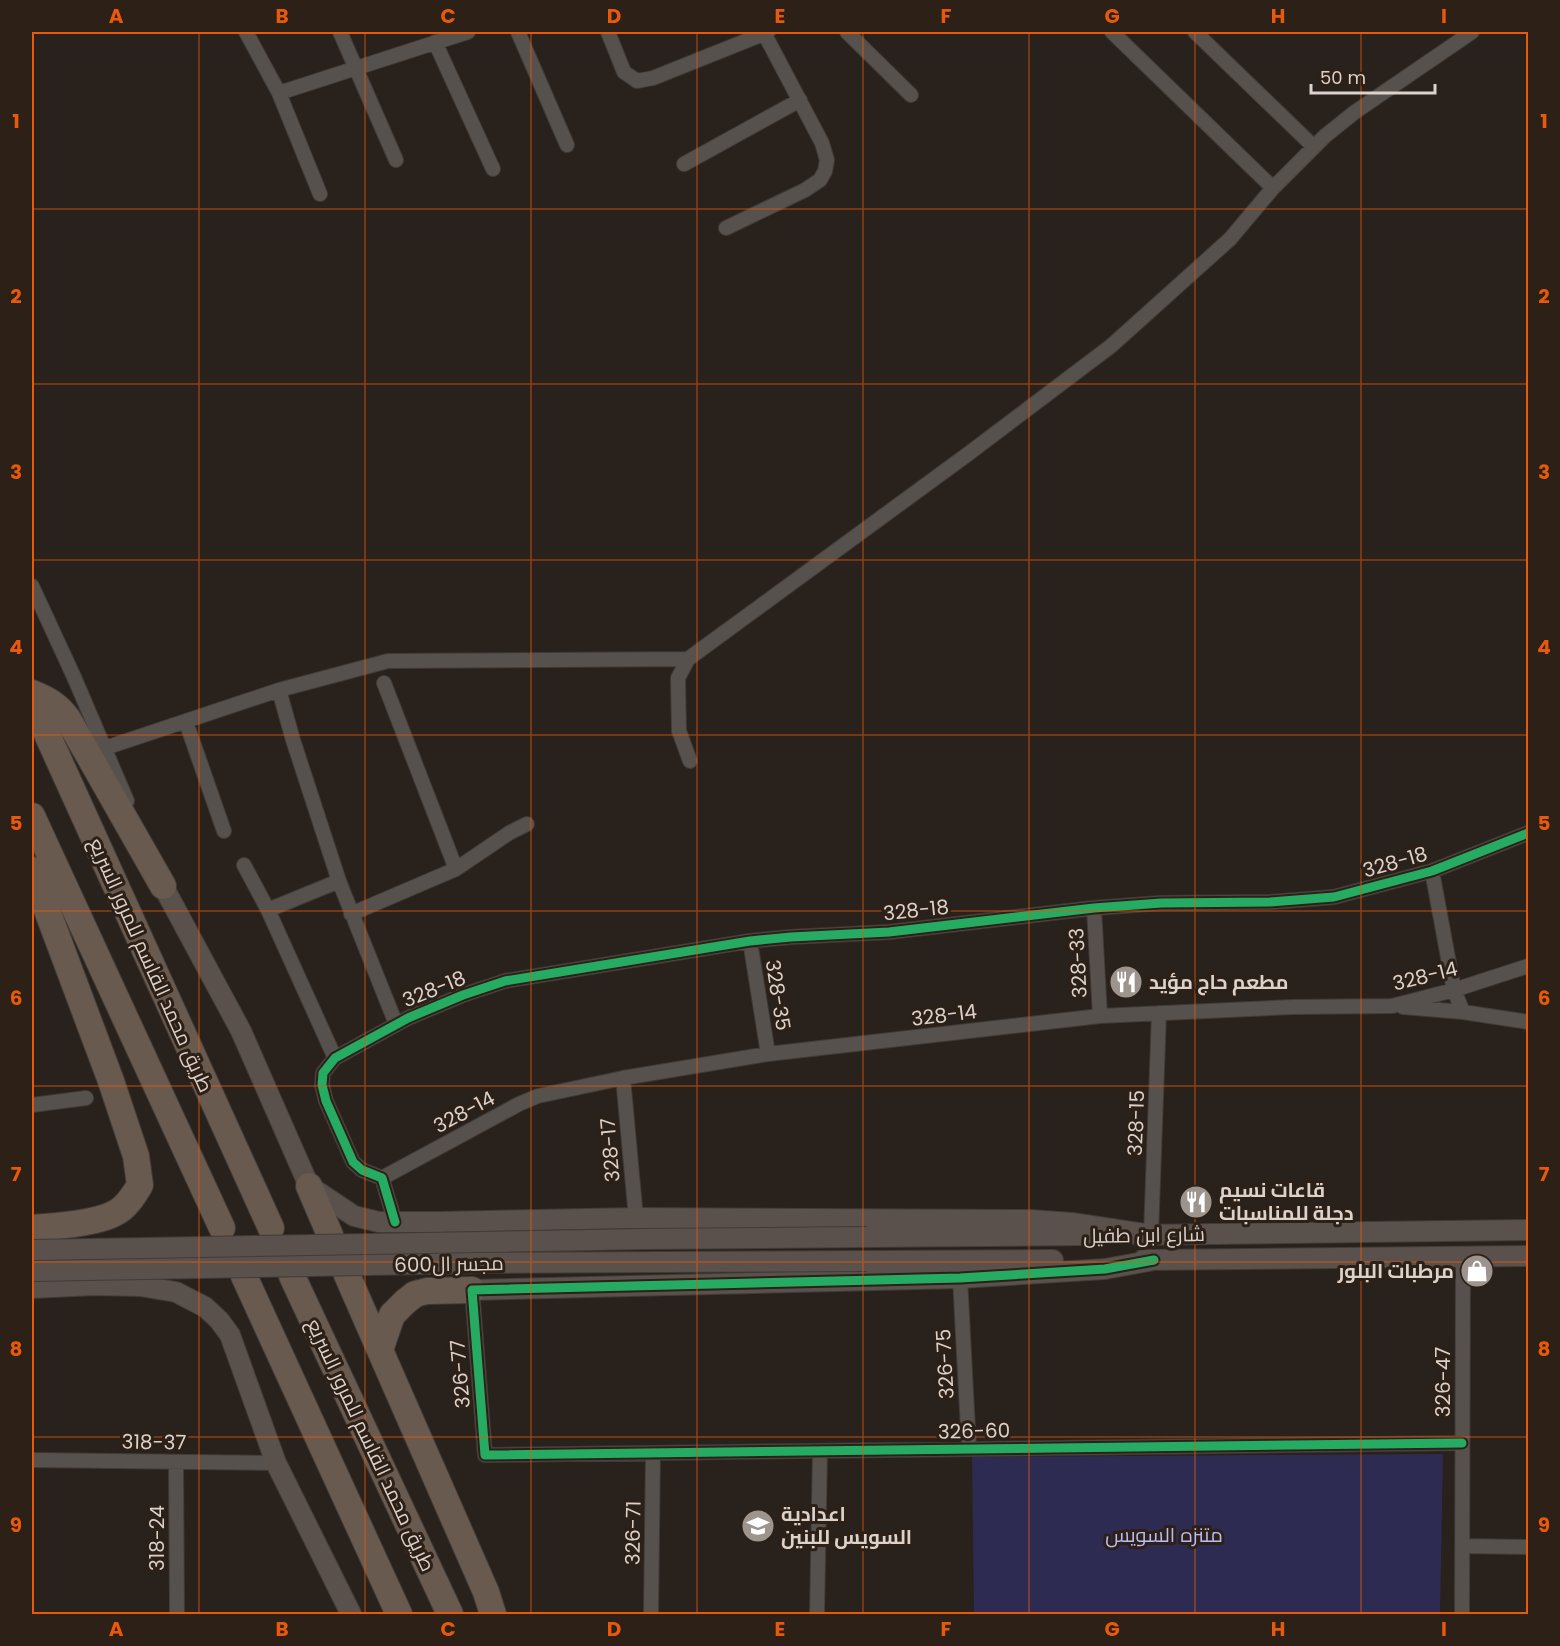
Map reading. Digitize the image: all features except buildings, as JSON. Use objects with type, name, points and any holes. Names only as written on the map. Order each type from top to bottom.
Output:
[{"type":"highway","points":[[32,693],[52,702],[68,718],[163,886]]},
{"type":"highway","name":"طريق محمد القاسم للمرور السريع","points":[[32,702],[271,1228]]},
{"type":"highway","points":[[32,816],[222,1228]]},
{"type":"highway","points":[[32,870],[136,1156],[140,1185],[130,1200],[116,1213],[93,1220],[32,1228]]},
{"type":"highway","points":[[309,1185],[330,1235]]},
{"type":"highway","points":[[348,1275],[486,1592],[493,1614]]},
{"type":"highway","points":[[244,1276],[399,1614]]},
{"type":"highway","name":"طريق محمد القاسم للمرور السريع","points":[[292,1276],[450,1614]]},
{"type":"highway","points":[[380,1350],[392,1315],[415,1294],[427,1291],[472,1290]]},
{"type":"street","points":[[246,32],[279,93],[320,194]]},
{"type":"street","points":[[340,32],[396,160]]},
{"type":"street","points":[[279,93],[468,32]]},
{"type":"street","points":[[518,32],[567,145]]},
{"type":"street","points":[[608,32],[624,72],[637,81],[652,78],[766,32],[822,143],[827,160],[825,171],[820,180],[805,190],[726,228]]},
{"type":"street","points":[[847,32],[911,94]]},
{"type":"street","points":[[1112,32],[1273,188]]},
{"type":"street","points":[[1195,32],[1314,147]]},
{"type":"street","points":[[690,761],[679,731],[678,678],[688,659],[1111,346],[1230,239],[1273,188],[1325,136],[1355,112],[1472,32]]},
{"type":"street","points":[[435,42],[492,169]]},
{"type":"street","points":[[684,164],[800,100]]},
{"type":"street","points":[[32,586],[105,748],[163,886],[241,1031],[309,1185],[354,1216],[379,1222],[636,1218],[1030,1220],[1072,1223],[1151,1235]]},
{"type":"street","points":[[105,748],[279,690],[388,661],[688,659]]},
{"type":"street","points":[[384,683],[456,869]]},
{"type":"street","points":[[279,690],[339,881],[396,1024]]},
{"type":"street","points":[[186,722],[224,831]]},
{"type":"street","points":[[351,914],[456,869],[509,833],[527,824]]},
{"type":"street","name":"328-18","points":[[382,1178],[362,1170],[353,1162],[326,1101],[322,1085],[323,1073],[335,1058],[396,1024],[463,995],[505,981],[750,941],[889,932],[1094,908],[1161,903],[1270,902],[1334,897],[1432,871],[1528,832]]},
{"type":"street","points":[[244,865],[268,910],[335,1058]]},
{"type":"street","points":[[1432,871],[1454,990],[1463,1012]]},
{"type":"street","points":[[268,910],[339,881]]},
{"type":"street","name":"328-33","points":[[1094,908],[1100,1016]]},
{"type":"street","name":"328-35","points":[[750,941],[768,1054]]},
{"type":"street","name":"328-14","points":[[382,1178],[538,1096],[623,1078],[768,1054],[1100,1016],[1293,1007],[1392,1006],[1454,990],[1528,966]]},
{"type":"street","points":[[1392,1006],[1463,1012],[1528,1022]]},
{"type":"street","name":"328-15","points":[[1151,1235],[1160,1013]]},
{"type":"street","name":"328-17","points":[[623,1078],[636,1218]]},
{"type":"street","points":[[32,1105],[86,1098]]},
{"type":"street","points":[[382,1178],[395,1222]]},
{"type":"street","name":"شارع ابن طفيل","points":[[867,1237],[1528,1230]]},
{"type":"street","name":"مجسر ال600","points":[[32,1250],[867,1237]]},
{"type":"street","name":"شارع ابن طفيل","points":[[867,1261],[1528,1256]]},
{"type":"street","name":"326-47","points":[[1462,1614],[1463,1257]]},
{"type":"street","points":[[472,1290],[960,1278],[1105,1269],[1154,1260]]},
{"type":"street","name":"مجسر ال600","points":[[32,1271],[503,1263],[867,1261]]},
{"type":"street","name":"326-75","points":[[960,1278],[969,1449]]},
{"type":"street","points":[[32,1288],[95,1285],[140,1286],[176,1292],[205,1307],[219,1320],[230,1335],[276,1463],[351,1614]]},
{"type":"street","name":"326-77","points":[[472,1290],[485,1455]]},
{"type":"street","name":"326-60","points":[[485,1455],[1462,1443]]},
{"type":"street","points":[[817,1614],[820,1451]]},
{"type":"street","name":"326-71","points":[[651,1614],[653,1452]]},
{"type":"street","name":"318-37","points":[[32,1460],[276,1463]]},
{"type":"street","name":"318-24","points":[[176,1462],[177,1614]]},
{"type":"street","points":[[1462,1546],[1528,1547]]},
{"type":"green space","name":"متنزه السويس","points":[[1443,1454],[1440,1614],[974,1614],[972,1457]]},
{"type":"cycle path","points":[[395,1222],[382,1178],[362,1170],[353,1162],[326,1101],[322,1085],[323,1073],[335,1058],[408,1018],[463,995],[505,981],[750,941],[889,932],[1094,908],[1161,903],[1270,902],[1334,897],[1432,871],[1528,833]]},
{"type":"cycle path","points":[[1154,1260],[1105,1269],[960,1278],[472,1290],[485,1455],[1462,1443]]},
{"type":"place","name":"مطعم حاج مؤيد","points":[[1126,982]]},
{"type":"place","name":"قاعات نسيم دجلة للمناسبات","points":[[1196,1202]]},
{"type":"place","name":"مرطبات البلور","points":[[1477,1271]]},
{"type":"place","name":"اعدادية السويس للبنين","points":[[758,1526]]}]
